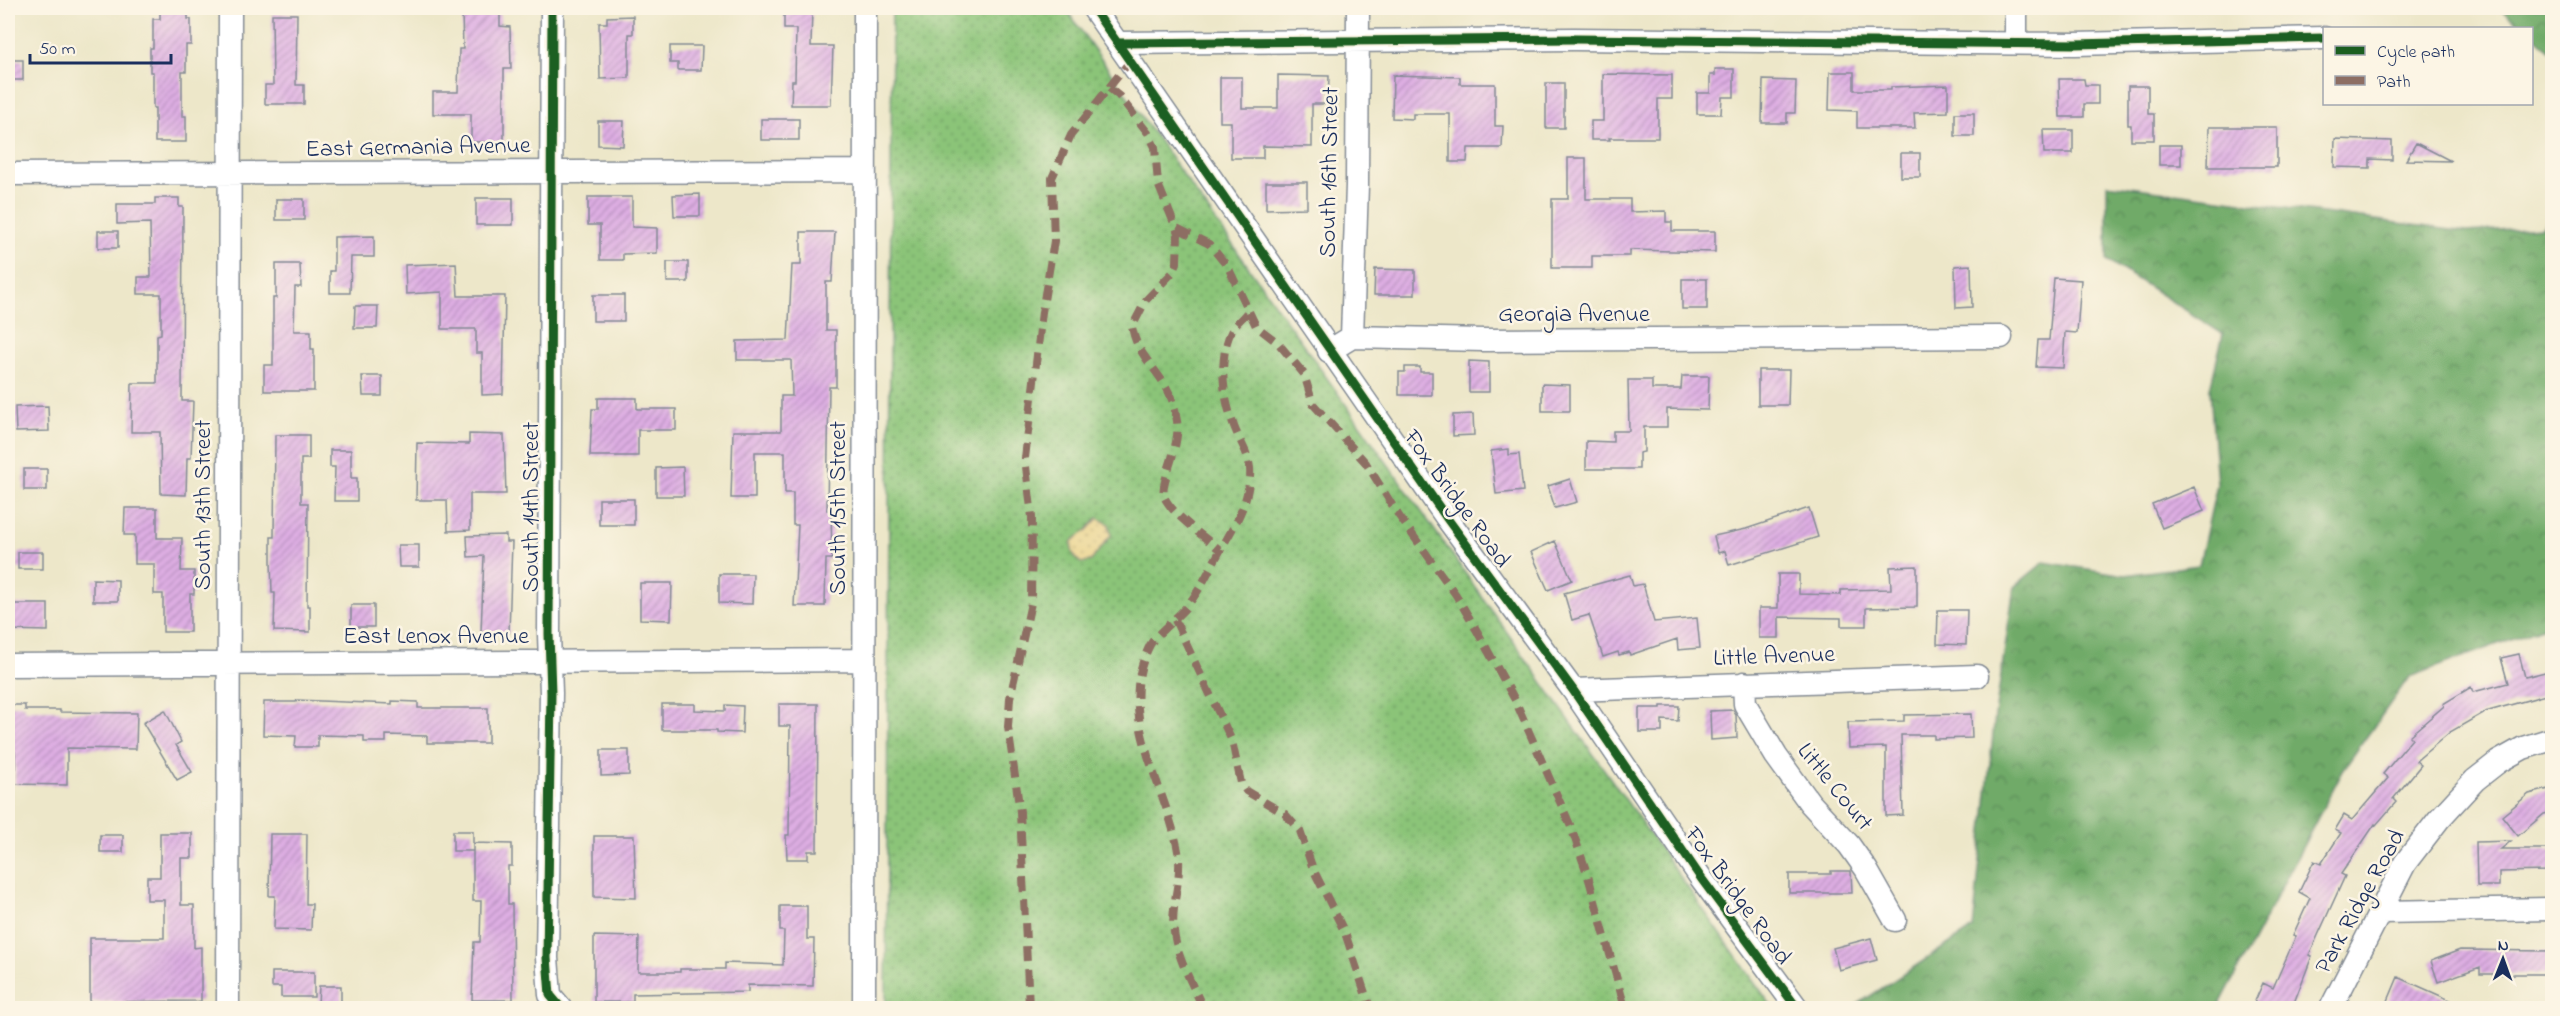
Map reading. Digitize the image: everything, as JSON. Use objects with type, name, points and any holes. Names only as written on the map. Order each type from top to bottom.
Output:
[{"type":"street","name":"South 13th Street","points":[[228,1003],[230,8]]},
{"type":"street","name":"South 14th Street","points":[[552,8],[547,969],[550,994],[559,1007]]},
{"type":"street","name":"South 15th Street","points":[[864,8],[864,1008]]},
{"type":"street","name":"Fox Bridge Road","points":[[1093,8],[1446,518],[1573,690],[1701,878],[1797,1008]]},
{"type":"street","name":"South 16th Street","points":[[1352,337],[1357,185],[1358,8]]},
{"type":"street","points":[[2016,8],[2016,42]]},
{"type":"street","points":[[1119,43],[1574,39],[2075,44],[2323,38]]},
{"type":"street","name":"East Germania Avenue","points":[[8,174],[864,171]]},
{"type":"street","points":[[1329,351],[1352,337]]},
{"type":"street","name":"Georgia Avenue","points":[[1352,337],[1483,340],[2001,337]]},
{"type":"street","name":"East Lenox Avenue","points":[[8,664],[864,660]]},
{"type":"street","name":"Little Avenue","points":[[1573,690],[1744,682],[1977,676]]},
{"type":"street","name":"Little Court","points":[[1744,682],[1745,704],[1776,756],[1810,803],[1850,846],[1895,920]]},
{"type":"street","name":"Park Ridge Road","points":[[2331,1008],[2405,863],[2439,819],[2475,780],[2498,762],[2523,748],[2553,739]]},
{"type":"street","points":[[2381,912],[2553,909]]},
{"type":"green space","points":[[892,8],[1065,8],[1773,1008],[886,1008]]},
{"type":"green space","points":[[2495,8],[2552,8],[2552,52],[2533,36],[2533,27],[2517,23]]},
{"type":"green space","points":[[2107,184],[2466,232],[2542,227],[2552,214],[2552,518],[2550,518],[2552,624],[2409,677],[2343,770],[2218,1008],[1852,1008],[1973,928],[1995,715],[2014,587],[2044,562],[2125,575],[2199,565],[2217,484],[2210,389],[2223,334],[2107,260]]},
{"type":"sand","points":[[1098,518],[1109,524],[1111,535],[1091,561],[1081,563],[1073,553],[1072,541]]},
{"type":"building","points":[[160,8],[188,8],[188,19],[191,19],[191,45],[186,45],[186,72],[182,72],[182,116],[186,116],[186,142],[155,142],[155,108],[153,108],[153,72],[150,72],[150,48],[153,48],[153,19],[160,19]]},
{"type":"building","points":[[784,8],[812,8],[811,46],[833,46],[831,105],[791,105],[792,81],[795,81],[796,29],[784,29]]},
{"type":"building","points":[[462,13],[500,13],[500,26],[510,27],[511,69],[504,69],[504,142],[471,142],[471,114],[433,114],[433,92],[458,92],[459,49],[463,49]]},
{"type":"building","points":[[272,14],[297,14],[296,85],[304,85],[304,104],[265,104],[265,85],[273,85]]},
{"type":"building","points":[[633,16],[633,34],[629,34],[629,78],[600,79],[599,23],[607,23],[607,17]]},
{"type":"building","points":[[670,46],[702,46],[701,70],[678,70],[678,63],[670,63]]},
{"type":"building","points":[[8,60],[23,60],[23,80],[8,80]]},
{"type":"building","points":[[1715,69],[1734,69],[1734,97],[1722,97],[1721,114],[1697,114],[1697,93],[1710,93],[1710,75],[1715,75]]},
{"type":"building","points":[[1830,72],[1854,72],[1854,90],[1891,90],[1891,87],[1948,85],[1948,112],[1914,113],[1915,128],[1857,128],[1857,111],[1829,110]]},
{"type":"building","points":[[1603,74],[1672,75],[1672,99],[1658,99],[1658,138],[1591,140],[1591,121],[1603,121]]},
{"type":"building","points":[[1278,75],[1329,76],[1328,104],[1312,104],[1312,147],[1263,146],[1263,158],[1231,158],[1231,122],[1220,122],[1220,77],[1242,77],[1242,108],[1278,108]]},
{"type":"building","points":[[1393,75],[1460,77],[1460,84],[1495,84],[1495,126],[1503,126],[1502,148],[1468,148],[1467,162],[1450,162],[1450,114],[1413,114],[1413,119],[1392,118]]},
{"type":"building","points":[[2059,79],[2084,79],[2085,85],[2098,85],[2098,104],[2084,104],[2084,117],[2060,117]]},
{"type":"building","points":[[1763,80],[1796,81],[1795,113],[1787,113],[1787,123],[1762,123]]},
{"type":"building","points":[[1546,83],[1564,83],[1564,128],[1546,128]]},
{"type":"building","points":[[2128,86],[2148,86],[2148,114],[2154,114],[2154,140],[2131,140],[2131,125],[2128,125]]},
{"type":"building","points":[[1955,113],[1974,113],[1974,136],[1955,136]]},
{"type":"building","points":[[761,119],[799,119],[799,140],[761,140]]},
{"type":"building","points":[[598,121],[624,121],[623,146],[598,145]]},
{"type":"building","points":[[2209,127],[2277,127],[2277,167],[2208,167]]},
{"type":"building","points":[[2043,130],[2073,130],[2073,153],[2044,153]]},
{"type":"building","points":[[2335,139],[2392,141],[2392,160],[2370,159],[2370,168],[2334,167]]},
{"type":"building","points":[[2416,143],[2451,161],[2406,160]]},
{"type":"building","points":[[2159,145],[2181,145],[2181,165],[2159,165]]},
{"type":"building","points":[[1901,153],[1920,153],[1920,177],[1901,177]]},
{"type":"building","points":[[1568,158],[1586,158],[1586,199],[1630,199],[1630,212],[1666,211],[1666,222],[1672,222],[1672,231],[1715,231],[1715,252],[1630,250],[1630,256],[1592,256],[1592,268],[1552,268],[1552,199],[1568,199]]},
{"type":"building","points":[[1266,182],[1307,182],[1307,208],[1266,209]]},
{"type":"building","points":[[700,194],[700,216],[674,216],[673,195]]},
{"type":"building","points":[[588,197],[632,197],[632,227],[657,228],[657,253],[623,254],[623,260],[600,260],[600,225],[588,225]]},
{"type":"building","points":[[155,198],[179,198],[179,207],[183,207],[182,401],[193,401],[191,458],[187,458],[186,495],[161,494],[160,432],[131,432],[132,383],[157,383],[157,335],[161,334],[161,294],[138,294],[138,277],[151,277],[150,223],[117,224],[117,204],[155,204]]},
{"type":"building","points":[[476,198],[513,198],[513,225],[476,225]]},
{"type":"building","points":[[276,199],[304,199],[304,220],[276,220]]},
{"type":"building","points":[[98,231],[118,231],[118,248],[98,248]]},
{"type":"building","points":[[801,232],[835,232],[832,282],[826,282],[826,330],[836,330],[836,387],[829,387],[827,510],[831,510],[832,559],[826,559],[825,606],[794,606],[798,525],[793,525],[793,493],[785,493],[785,452],[755,452],[755,498],[731,498],[733,431],[781,431],[781,396],[792,396],[791,360],[737,360],[737,341],[788,340],[792,265],[801,265]]},
{"type":"building","points":[[374,236],[374,257],[351,257],[350,293],[330,293],[330,271],[334,271],[334,237]]},
{"type":"building","points":[[667,262],[688,262],[688,282],[667,282]]},
{"type":"building","points":[[456,263],[458,296],[505,296],[503,394],[482,395],[482,353],[476,353],[476,329],[442,329],[442,292],[406,294],[405,265]]},
{"type":"building","points":[[276,264],[300,264],[301,287],[295,287],[294,331],[311,331],[311,349],[314,349],[314,391],[264,391],[264,365],[273,365],[273,298],[276,298]]},
{"type":"building","points":[[1971,265],[1972,307],[1956,308],[1955,266]]},
{"type":"building","points":[[1375,269],[1415,270],[1415,295],[1374,295]]},
{"type":"building","points":[[2054,278],[2081,280],[2077,333],[2065,332],[2063,368],[2036,367],[2038,340],[2049,340]]},
{"type":"building","points":[[1682,279],[1707,279],[1707,309],[1682,309]]},
{"type":"building","points":[[593,295],[624,295],[624,321],[593,321]]},
{"type":"building","points":[[355,306],[378,306],[377,328],[354,328]]},
{"type":"building","points":[[1469,361],[1489,362],[1489,392],[1469,392]]},
{"type":"building","points":[[1405,367],[1420,367],[1420,372],[1432,372],[1432,395],[1399,395],[1399,372],[1405,372]]},
{"type":"building","points":[[1758,370],[1789,370],[1788,405],[1758,405]]},
{"type":"building","points":[[362,376],[382,376],[382,396],[363,396]]},
{"type":"building","points":[[1682,376],[1709,376],[1708,410],[1667,409],[1667,427],[1644,427],[1644,452],[1639,453],[1639,469],[1586,469],[1586,441],[1613,442],[1613,431],[1629,431],[1628,380],[1652,380],[1652,389],[1681,389]]},
{"type":"building","points":[[1542,384],[1570,385],[1570,411],[1542,411]]},
{"type":"building","points":[[598,398],[637,398],[637,409],[676,409],[676,430],[638,430],[638,456],[590,456],[592,409],[598,409]]},
{"type":"building","points":[[48,406],[49,431],[16,432],[15,407]]},
{"type":"building","points":[[1473,414],[1474,435],[1453,436],[1453,415]]},
{"type":"building","points":[[469,434],[504,435],[506,494],[470,494],[470,530],[448,531],[447,500],[416,500],[417,443],[469,444]]},
{"type":"building","points":[[275,435],[309,435],[309,459],[301,459],[301,503],[308,503],[307,606],[310,606],[310,632],[274,631],[275,593],[272,593],[271,537],[274,537]]},
{"type":"building","points":[[1509,449],[1509,455],[1519,454],[1523,491],[1496,494],[1491,451]]},
{"type":"building","points":[[330,450],[351,450],[351,478],[357,478],[357,501],[334,501],[335,467],[330,467]]},
{"type":"building","points":[[683,467],[684,496],[656,496],[656,468]]},
{"type":"building","points":[[24,469],[47,469],[47,490],[24,490]]},
{"type":"building","points":[[1570,479],[1577,502],[1555,508],[1548,486]]},
{"type":"building","points":[[2194,487],[2204,511],[2162,528],[2152,504]]},
{"type":"building","points":[[599,499],[634,499],[634,525],[599,525]]},
{"type":"building","points":[[125,508],[157,508],[157,538],[182,538],[181,571],[194,571],[194,594],[190,594],[190,632],[163,632],[163,594],[154,594],[154,564],[135,564],[135,535],[124,535]]},
{"type":"building","points":[[1809,508],[1818,537],[1729,565],[1725,551],[1718,553],[1714,536],[1746,529]]},
{"type":"building","points":[[506,535],[506,542],[512,542],[509,633],[481,632],[484,556],[468,557],[467,536]]},
{"type":"building","points":[[1555,541],[1572,580],[1548,590],[1531,552]]},
{"type":"building","points":[[398,545],[419,545],[419,567],[399,567]]},
{"type":"building","points":[[18,552],[43,552],[43,569],[18,569]]},
{"type":"building","points":[[1917,566],[1917,607],[1866,608],[1866,626],[1841,626],[1841,618],[1779,617],[1779,638],[1759,638],[1759,608],[1778,608],[1778,574],[1799,574],[1799,594],[1841,595],[1841,590],[1891,589],[1890,567]]},
{"type":"building","points":[[719,574],[753,574],[752,604],[719,603]]},
{"type":"building","points":[[1630,575],[1633,586],[1643,584],[1654,622],[1697,618],[1700,648],[1678,650],[1677,639],[1630,655],[1629,652],[1619,655],[1618,652],[1603,657],[1589,615],[1572,620],[1564,593]]},
{"type":"building","points":[[93,579],[118,580],[118,601],[93,601]]},
{"type":"building","points":[[640,583],[672,583],[671,620],[640,619]]},
{"type":"building","points":[[8,604],[48,604],[48,631],[8,630]]},
{"type":"building","points":[[351,605],[374,605],[374,627],[351,627]]},
{"type":"building","points":[[1938,610],[1967,610],[1966,645],[1937,644]]},
{"type":"building","points":[[2519,654],[2525,677],[2553,670],[2553,693],[2485,712],[2450,732],[2416,761],[2421,765],[2393,799],[2396,802],[2375,824],[2341,874],[2345,876],[2309,955],[2312,956],[2292,1008],[2252,1008],[2263,983],[2273,988],[2310,898],[2299,892],[2314,861],[2321,864],[2341,833],[2335,830],[2344,815],[2352,820],[2388,778],[2383,774],[2412,739],[2409,736],[2444,706],[2443,704],[2471,687],[2473,692],[2508,683],[2501,658]]},
{"type":"building","points":[[297,700],[392,704],[392,701],[418,702],[418,708],[488,708],[488,743],[427,743],[427,736],[386,735],[386,742],[364,742],[364,736],[318,735],[318,747],[295,747],[296,736],[263,735],[264,702],[296,702]]},
{"type":"building","points":[[662,704],[695,704],[695,710],[725,711],[725,705],[743,706],[742,733],[717,732],[717,730],[662,730]]},
{"type":"building","points":[[779,704],[818,704],[817,851],[808,851],[808,859],[787,859],[790,726],[779,726]]},
{"type":"building","points":[[8,705],[25,705],[25,710],[137,713],[136,749],[67,748],[67,785],[15,784],[15,752],[8,752]]},
{"type":"building","points":[[1661,706],[1679,706],[1678,721],[1662,720],[1662,732],[1639,732],[1639,708],[1661,708]]},
{"type":"building","points":[[165,710],[181,742],[176,745],[192,772],[177,780],[143,723]]},
{"type":"building","points":[[1733,710],[1736,715],[1737,738],[1711,740],[1710,711]]},
{"type":"building","points":[[1971,714],[1972,738],[1934,739],[1934,735],[1901,735],[1903,815],[1886,816],[1886,747],[1849,748],[1848,722],[1904,721],[1904,715]]},
{"type":"building","points":[[601,750],[629,750],[629,775],[601,776]]},
{"type":"building","points":[[2553,788],[2553,812],[2544,814],[2518,836],[2502,816],[2529,794]]},
{"type":"building","points":[[453,831],[473,831],[473,851],[453,851]]},
{"type":"building","points":[[160,833],[192,833],[192,858],[181,858],[181,905],[194,905],[194,948],[201,947],[201,1001],[90,1002],[90,938],[164,938],[164,900],[147,900],[147,877],[160,877]]},
{"type":"building","points":[[270,834],[307,834],[306,904],[312,904],[311,930],[274,929],[275,896],[269,896]]},
{"type":"building","points":[[100,835],[123,835],[123,852],[100,852]]},
{"type":"building","points":[[594,836],[634,836],[636,898],[594,897]]},
{"type":"building","points":[[2511,841],[2501,849],[2553,849],[2553,871],[2499,872],[2499,886],[2477,886],[2476,842]]},
{"type":"building","points":[[473,843],[512,844],[512,866],[508,866],[508,904],[512,904],[513,1000],[472,1000],[474,942],[480,942],[481,901],[473,901]]},
{"type":"building","points":[[1831,871],[1851,871],[1852,893],[1789,893],[1789,874],[1831,874]]},
{"type":"building","points":[[780,906],[807,906],[807,939],[814,939],[813,986],[748,985],[748,992],[633,994],[633,1002],[594,1002],[594,936],[639,937],[638,972],[725,969],[725,963],[783,965],[784,931],[780,931]]},
{"type":"building","points":[[1871,938],[1877,960],[1839,970],[1833,948]]},
{"type":"building","points":[[2460,950],[2553,951],[2553,974],[2480,974],[2480,967],[2438,982],[2431,961]]},
{"type":"building","points":[[272,972],[314,972],[314,997],[281,997],[281,987],[272,987]]},
{"type":"building","points":[[2398,977],[2468,1008],[2385,1008]]},
{"type":"building","points":[[319,986],[341,986],[341,1003],[318,1004]]},
{"type":"marked path","points":[[1029,1007],[1020,812],[1008,727],[1010,698],[1031,603],[1032,517],[1025,458],[1042,312],[1054,241],[1052,178],[1071,135],[1131,60]]},
{"type":"marked path","points":[[1109,88],[1119,96],[1148,133],[1155,147],[1158,184],[1178,233],[1177,263],[1173,272],[1146,300],[1132,327],[1140,350],[1168,391],[1176,416],[1176,442],[1165,482],[1164,496],[1173,510],[1220,550]]},
{"type":"marked path","points":[[1177,228],[1209,244],[1228,267],[1256,326],[1278,343],[1304,374],[1313,404],[1366,463],[1399,516],[1456,595],[1477,631],[1515,700],[1571,827],[1588,876],[1625,1008]]},
{"type":"marked path","points":[[1203,1008],[1176,942],[1173,922],[1179,871],[1178,851],[1146,749],[1140,723],[1138,697],[1140,671],[1150,645],[1197,593],[1235,524],[1246,498],[1250,477],[1249,463],[1230,415],[1223,364],[1228,339],[1233,328],[1248,311]]},
{"type":"marked path","points":[[1175,620],[1232,741],[1241,783],[1246,791],[1285,814],[1300,831],[1313,869],[1345,933],[1370,1008]]},
{"type":"cycle path","points":[[552,8],[549,634],[551,693],[547,958],[550,995],[561,1008]]},
{"type":"cycle path","points":[[1093,8],[1446,517],[1573,690],[1701,878],[1797,1008]]},
{"type":"cycle path","points":[[1119,43],[1574,39],[2075,44],[2323,38]]}]
